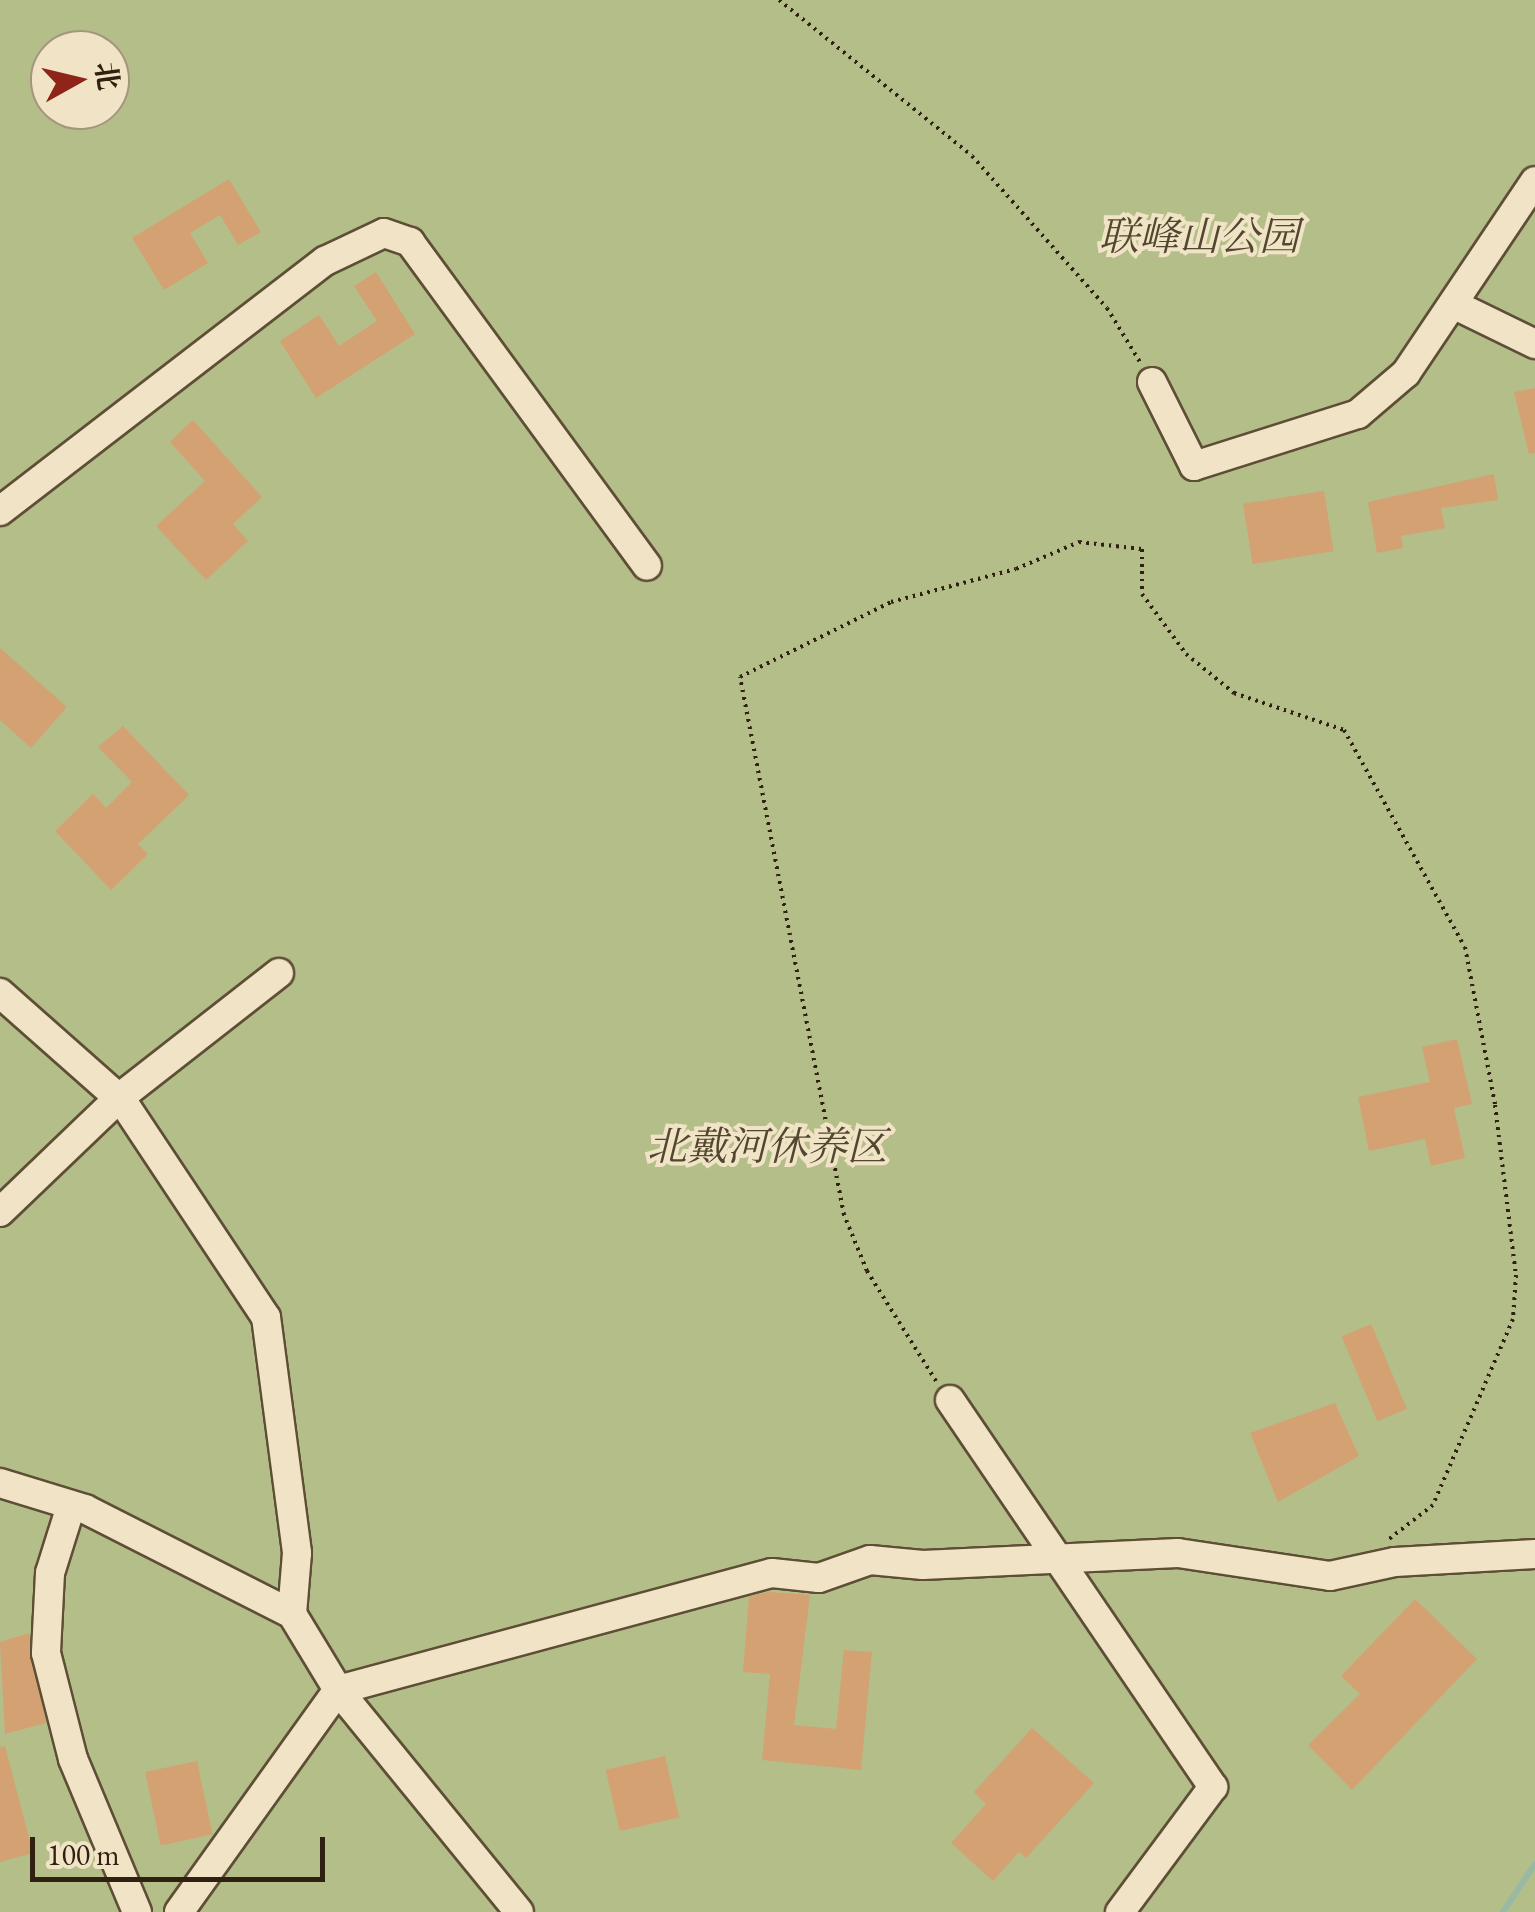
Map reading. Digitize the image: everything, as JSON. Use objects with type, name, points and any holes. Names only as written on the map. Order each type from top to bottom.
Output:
[{"type":"street","points":[[1152,382],[1194,466],[1358,414],[1406,373],[1535,181]]},
{"type":"street","points":[[0,511],[325,261],[384,233],[410,242],[647,566]]},
{"type":"street","points":[[1455,305],[1535,344]]},
{"type":"street","points":[[0,1212],[118,1098],[279,973]]},
{"type":"street","points":[[0,993],[118,1098],[266,1317],[297,1554],[292,1614]]},
{"type":"street","points":[[950,1400],[1015,1502],[1213,1787],[1120,1912]]},
{"type":"street","points":[[0,1484],[71,1506],[292,1614],[338,1690],[520,1912]]},
{"type":"street","points":[[71,1506],[50,1573],[46,1653],[73,1758],[137,1912]]},
{"type":"street","points":[[179,1912],[338,1690],[772,1573],[819,1578],[870,1560],[1054,1559],[1178,1552],[1330,1576],[1395,1562],[1535,1554]]},
{"type":"path","points":[[779,0],[972,156],[1107,308],[1152,382]]},
{"type":"path","points":[[950,1400],[905,1338],[844,1215],[740,677],[892,602],[1029,565],[1079,542],[1142,549],[1142,594],[1186,654],[1234,693],[1344,730],[1465,947],[1498,1124],[1516,1275],[1513,1319],[1433,1505],[1381,1544]]},
{"type":"green space","name":"北戴河休养区","points":[[0,0],[1535,0],[1535,1912],[0,1912]]},
{"type":"building","points":[[229,179],[261,232],[238,245],[220,215],[190,233],[208,263],[164,290],[132,238]]},
{"type":"building","points":[[376,272],[415,334],[316,398],[280,341],[319,315],[339,346],[377,321],[354,286]]},
{"type":"building","points":[[1535,388],[1535,453],[1529,454],[1514,392]]},
{"type":"building","points":[[193,420],[262,497],[233,524],[248,541],[206,580],[156,526],[205,481],[170,442]]},
{"type":"building","points":[[1494,474],[1498,500],[1441,508],[1445,528],[1401,536],[1403,548],[1377,553],[1368,502]]},
{"type":"building","points":[[1324,491],[1334,551],[1253,564],[1243,504]]},
{"type":"building","points":[[0,648],[67,707],[31,748],[0,720]]},
{"type":"building","points":[[123,726],[189,795],[138,844],[148,854],[111,890],[55,831],[93,794],[106,808],[132,782],[98,747]]},
{"type":"building","points":[[1457,1039],[1472,1104],[1454,1108],[1465,1158],[1431,1166],[1425,1139],[1369,1151],[1358,1097],[1430,1082],[1422,1047]]},
{"type":"building","points":[[1371,1324],[1407,1409],[1377,1421],[1342,1337]]},
{"type":"building","points":[[1335,1403],[1359,1456],[1278,1502],[1250,1433]]},
{"type":"building","points":[[768,1592],[810,1595],[794,1725],[836,1729],[844,1650],[872,1652],[861,1770],[762,1760],[770,1674],[743,1672],[749,1597]]},
{"type":"building","points":[[1415,1599],[1477,1659],[1352,1790],[1308,1745],[1360,1694],[1341,1676]]},
{"type":"building","points":[[29,1633],[46,1723],[5,1734],[0,1642]]},
{"type":"building","points":[[1032,1728],[1094,1783],[1026,1858],[1019,1852],[993,1881],[951,1843],[986,1804],[974,1792]]},
{"type":"building","points":[[5,1746],[33,1853],[0,1862],[0,1747]]},
{"type":"building","points":[[665,1756],[679,1817],[620,1831],[606,1770]]},
{"type":"building","points":[[197,1761],[213,1834],[161,1845],[145,1772]]},
{"type":"waterway","points":[[1503,1912],[1535,1864]]},
{"type":"park label","name":"联峰山公园","points":[[1199,236]]}]
